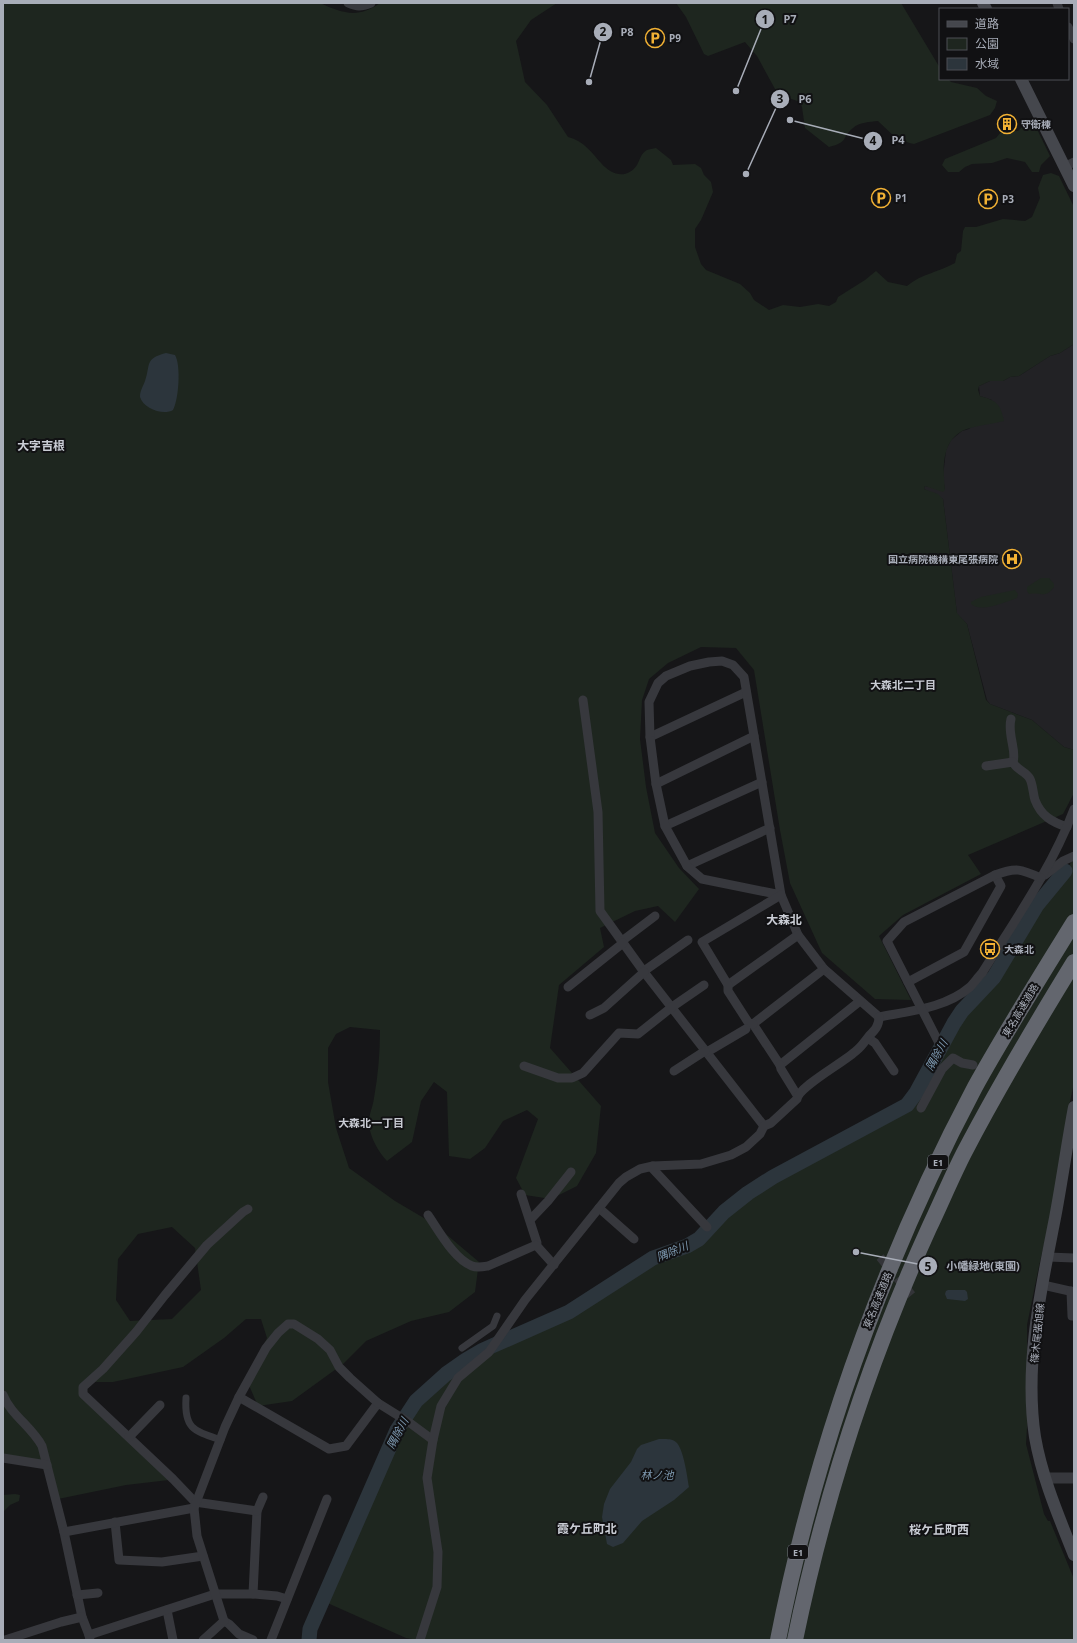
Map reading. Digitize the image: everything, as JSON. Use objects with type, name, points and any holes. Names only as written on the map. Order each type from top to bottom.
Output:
[{"type":"highway","name":"東名高速道路","points":[[778,1640],[791,1580],[821,1465],[835,1418],[869,1318],[914,1212],[976,1086],[1010,1025],[1074,922]]},
{"type":"highway","name":"東名高速道路","points":[[795,1640],[822,1532],[853,1422],[895,1308],[917,1255],[964,1152],[1022,1049],[1074,962]]},
{"type":"main road","points":[[1022,80],[1069,164],[1074,186]]},
{"type":"main road","name":"篠木尾張旭線","points":[[1074,1107],[1071,1142],[1048,1257],[1035,1335],[1032,1404],[1036,1439],[1045,1478],[1074,1555]]},
{"type":"street","points":[[348,3],[361,7],[370,3]]},
{"type":"street","points":[[1069,29],[1074,39]]},
{"type":"street","points":[[781,895],[702,879],[687,866],[665,826],[656,784],[650,737],[649,702],[658,683],[666,676],[690,666],[722,661],[733,665],[744,677],[781,895],[798,935],[824,969],[880,1018]]},
{"type":"street","points":[[650,737],[746,692]]},
{"type":"street","points":[[583,700],[598,812],[600,911],[644,972],[764,1126]]},
{"type":"street","points":[[1010,720],[1010,734],[1014,765],[1025,773],[1030,780],[1036,801],[1047,818],[1052,822],[1067,827]]},
{"type":"street","points":[[656,784],[754,736]]},
{"type":"street","points":[[986,766],[1013,762]]},
{"type":"street","points":[[665,826],[762,782]]},
{"type":"street","points":[[880,1018],[942,1003],[959,995],[970,986],[982,973],[1041,878],[1067,827],[1074,809]]},
{"type":"street","points":[[687,866],[770,828]]},
{"type":"street","points":[[1041,878],[1063,861],[1074,856]]},
{"type":"street","points":[[939,1043],[887,941],[904,922],[995,875],[1008,870],[1022,869],[1041,878]]},
{"type":"street","points":[[908,982],[964,952],[1001,886],[995,875]]},
{"type":"street","points":[[781,895],[702,942],[728,985],[728,991],[750,1026],[780,1065],[781,1070],[798,1095]]},
{"type":"street","points":[[568,987],[655,916]]},
{"type":"street","points":[[728,985],[798,935]]},
{"type":"street","points":[[590,1015],[604,1008],[644,972],[688,940]]},
{"type":"street","points":[[674,1071],[750,1026],[824,969]]},
{"type":"street","points":[[524,1066],[558,1078],[572,1078],[578,1076],[619,1032],[638,1034],[672,1007],[704,985]]},
{"type":"street","points":[[780,1065],[860,1001]]},
{"type":"street","points":[[420,1640],[437,1587],[438,1552],[427,1478],[433,1440],[442,1406],[448,1393],[458,1378],[489,1352],[525,1300],[618,1183],[640,1169],[653,1166],[701,1164],[731,1155],[746,1147],[760,1134],[764,1126],[771,1123],[797,1099],[798,1095],[806,1086],[823,1076],[857,1050],[879,1024],[880,1018]]},
{"type":"street","points":[[868,1038],[875,1043],[894,1071]]},
{"type":"street","points":[[921,1108],[942,1068],[953,1058],[962,1063],[973,1065]]},
{"type":"street","points":[[653,1166],[653,1169],[708,1226]]},
{"type":"street","points":[[530,1220],[548,1202],[571,1172]]},
{"type":"street","points":[[521,1194],[537,1243],[536,1245],[554,1265]]},
{"type":"street","points":[[599,1208],[634,1239]]},
{"type":"street","points":[[194,1505],[173,1478],[83,1394],[83,1388],[103,1369],[136,1332],[207,1245],[248,1209]]},
{"type":"street","points":[[428,1215],[458,1256],[472,1266],[488,1266],[536,1245]]},
{"type":"street","points":[[1048,1257],[1074,1258]]},
{"type":"street","points":[[1043,1285],[1072,1291],[1072,1316],[1074,1316]]},
{"type":"street","points":[[462,1348],[493,1326],[496,1316]]},
{"type":"street","points":[[253,1640],[239,1634],[224,1621],[203,1556],[198,1536],[194,1505],[239,1397],[266,1348],[283,1328],[288,1324],[294,1324],[308,1332],[330,1350],[339,1366],[378,1403],[400,1416],[433,1440]]},
{"type":"street","points":[[3,1395],[11,1408],[38,1439],[42,1446],[64,1532],[82,1617],[90,1637],[215,1594],[253,1594],[278,1596],[287,1599]]},
{"type":"street","points":[[239,1397],[330,1449],[346,1446],[378,1403]]},
{"type":"street","points":[[186,1398],[185,1410],[187,1419],[194,1430],[221,1440]]},
{"type":"street","points":[[129,1437],[160,1405]]},
{"type":"street","points":[[3,1458],[47,1465]]},
{"type":"street","points":[[1045,1478],[1074,1478]]},
{"type":"street","points":[[253,1594],[257,1511],[263,1497]]},
{"type":"street","points":[[271,1640],[326,1498]]},
{"type":"street","points":[[64,1532],[194,1505],[257,1511]]},
{"type":"street","points":[[115,1522],[119,1560],[162,1562],[203,1556]]},
{"type":"street","points":[[77,1595],[98,1593]]},
{"type":"street","points":[[167,1610],[173,1640]]},
{"type":"street","points":[[5,1640],[61,1622],[82,1617]]},
{"type":"street","points":[[203,1640],[224,1621]]},
{"type":"shaded area","name":"国立病院機構東尾張病院","points":[[1074,344],[1074,750],[1064,747],[1032,720],[990,704],[987,700],[967,624],[957,614],[943,499],[924,489],[925,486],[945,490],[943,477],[946,450],[951,440],[962,431],[969,429],[992,400],[980,396],[979,386],[990,381],[1003,381],[1010,377],[1019,376],[1050,356],[1060,353]]},
{"type":"green space","points":[[3,3],[320,3],[343,12],[357,13],[372,8],[380,3],[557,3],[531,20],[516,41],[525,82],[547,105],[568,137],[583,144],[605,167],[614,173],[629,173],[637,165],[645,151],[656,148],[671,160],[673,165],[695,164],[701,168],[704,175],[711,182],[713,192],[701,220],[695,229],[695,247],[701,264],[706,270],[740,284],[750,293],[754,300],[769,310],[783,305],[800,307],[818,304],[829,306],[836,302],[838,297],[865,280],[876,271],[888,282],[907,286],[924,276],[955,263],[957,254],[961,251],[963,231],[965,227],[976,227],[1003,219],[1025,221],[1032,217],[1040,198],[1038,188],[1043,175],[1051,173],[1059,176],[1074,207],[1074,344],[1060,353],[1050,356],[1019,376],[1010,377],[1003,381],[990,381],[979,386],[978,390],[980,396],[994,401],[999,406],[1004,421],[966,429],[955,436],[950,442],[945,457],[945,490],[943,492],[925,486],[924,489],[938,494],[943,499],[957,613],[967,624],[986,700],[990,704],[1032,720],[1064,747],[1074,750],[1074,793],[1063,814],[968,855],[981,874],[903,915],[879,936],[911,1000],[875,999],[822,953],[790,883],[754,670],[736,648],[701,647],[668,663],[649,679],[642,700],[640,739],[646,787],[655,833],[679,868],[699,889],[675,922],[658,906],[635,911],[600,928],[604,947],[559,985],[550,1048],[601,1106],[596,1153],[577,1186],[551,1199],[525,1195],[516,1178],[538,1119],[527,1110],[503,1121],[485,1148],[470,1159],[449,1156],[447,1092],[434,1082],[421,1101],[412,1142],[387,1161],[375,1144],[369,1125],[378,1073],[380,1030],[350,1027],[336,1034],[328,1048],[328,1082],[336,1128],[349,1168],[395,1201],[434,1224],[479,1262],[475,1292],[449,1312],[411,1321],[366,1341],[343,1364],[292,1401],[258,1406],[248,1383],[255,1362],[267,1338],[261,1319],[246,1319],[224,1338],[183,1367],[113,1382],[85,1382],[80,1388],[169,1480],[126,1485],[58,1499],[48,1464],[7,1397],[3,1387]],"holes":[[[172,1227],[195,1248],[201,1290],[172,1319],[130,1321],[116,1300],[118,1259],[138,1234]]]},
{"type":"green space","points":[[676,3],[901,3],[939,66],[939,80],[949,80],[951,82],[977,88],[986,96],[997,101],[995,108],[990,115],[914,144],[898,138],[878,121],[855,126],[840,143],[829,147],[805,128],[800,102],[786,97],[775,89],[757,56],[745,42],[708,56],[704,54],[686,17]]},
{"type":"green space","points":[[1031,122],[1035,125],[1050,156],[1041,165],[1039,172],[1032,172],[1025,162],[1007,158],[992,163],[972,164],[959,172],[948,172],[942,165],[945,159],[996,138],[1001,132],[1018,131],[1023,126]]},
{"type":"green space","points":[[1041,578],[1049,578],[1054,584],[1054,587],[1051,591],[1045,594],[1029,594],[1027,587]]},
{"type":"green space","points":[[1015,590],[1018,594],[1017,598],[1000,604],[981,607],[971,604],[971,602],[981,597]]},
{"type":"green space","points":[[1074,860],[1074,1083],[1068,1111],[1057,1188],[1027,1325],[1029,1395],[1026,1444],[1044,1514],[1048,1521],[1050,1521],[1074,1579],[1074,1640],[418,1640],[406,1638],[323,1601],[390,1447],[411,1410],[448,1375],[504,1337],[564,1315],[658,1258],[707,1241],[710,1226],[719,1212],[745,1191],[784,1168],[917,1098],[965,1012],[1000,971],[1039,906],[1066,873],[1071,862]]},
{"type":"green space","points":[[3,1400],[36,1441],[44,1461],[3,1457]]},
{"type":"green space","points":[[3,1495],[20,1495],[19,1501],[10,1505],[3,1512]]},
{"type":"water","points":[[166,353],[175,355],[179,374],[177,398],[173,410],[169,412],[149,408],[140,397],[140,392],[151,360]]},
{"type":"water","points":[[948,1290],[965,1290],[967,1292],[968,1299],[965,1301],[947,1299],[945,1294]]},
{"type":"water","name":"林ノ池","points":[[659,1439],[671,1440],[677,1443],[683,1458],[689,1487],[674,1500],[642,1521],[623,1543],[613,1547],[607,1544],[602,1517],[604,1504],[610,1489],[631,1462],[637,1449],[641,1445]]},
{"type":"waterway","name":"隅除川","points":[[309,1640],[310,1629],[397,1430],[416,1401],[446,1374],[466,1360],[483,1350],[569,1312],[653,1258],[687,1246],[699,1239],[724,1212],[748,1193],[773,1177],[907,1105],[916,1093],[962,1011],[994,977],[1037,905],[1065,871]]},
{"type":"tunnel","points":[[880,1257],[914,1298]]},
{"type":"place","name":"P9","points":[[655,38]]},
{"type":"place","name":"P8","points":[[589,82]]},
{"type":"place","name":"P7","points":[[736,91]]},
{"type":"place","name":"P4","points":[[790,120]]},
{"type":"place","name":"守衛棟","points":[[1007,124]]},
{"type":"place","name":"P6","points":[[746,174]]},
{"type":"place","name":"P1","points":[[881,198]]},
{"type":"place","name":"P3","points":[[988,199]]},
{"type":"place","name":"国立病院機構東尾張病院","points":[[1012,559]]},
{"type":"place","name":"大森北","points":[[990,949]]},
{"type":"place","name":"小幡緑地(東園)","points":[[856,1252]]},
{"type":"district","name":"大字吉根","points":[[41,445]]},
{"type":"district","name":"大森北二丁目","points":[[903,684]]},
{"type":"district","name":"大森北","points":[[784,919]]},
{"type":"district","name":"大森北一丁目","points":[[371,1122]]},
{"type":"district","name":"霞ケ丘町北","points":[[587,1528]]},
{"type":"district","name":"桜ケ丘町西","points":[[939,1529]]}]
